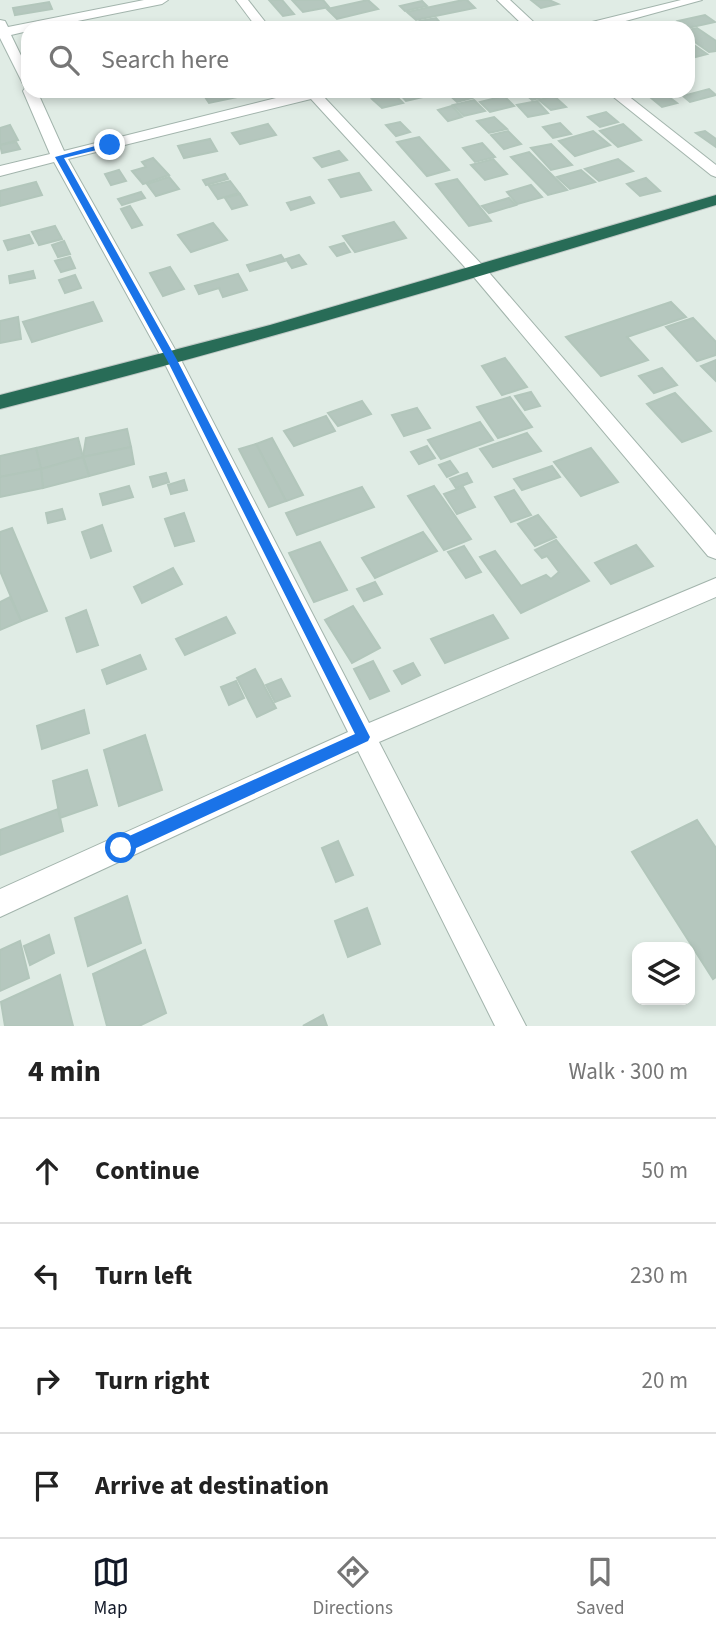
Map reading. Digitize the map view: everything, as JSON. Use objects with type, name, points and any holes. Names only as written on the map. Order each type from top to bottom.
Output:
[{"type":"highway","points":[[0,402],[172,360],[479,272],[716,200]]},
{"type":"street","points":[[50,21],[162,0]]},
{"type":"street","points":[[242,0],[258,21]]},
{"type":"street","points":[[503,0],[526,21]]},
{"type":"street","points":[[613,21],[696,0]]},
{"type":"street","points":[[21,26],[2,30],[21,70]]},
{"type":"street","points":[[33,98],[59,157],[172,360],[511,1026]]},
{"type":"street","points":[[0,172],[294,98]]},
{"type":"street","points":[[323,98],[479,272],[716,550]]},
{"type":"street","points":[[622,98],[716,172]]},
{"type":"street","points":[[0,903],[363,737],[716,587]]},
{"type":"building","points":[[269,0],[282,0],[294,14],[283,16]]},
{"type":"building","points":[[292,0],[323,0],[329,7],[303,12]]},
{"type":"building","points":[[368,0],[378,9],[337,19],[327,9]]},
{"type":"building","points":[[467,0],[475,8],[416,20],[407,12]]},
{"type":"building","points":[[531,0],[549,0],[558,4],[541,8]]},
{"type":"building","points":[[422,1],[427,6],[405,11],[400,6]]},
{"type":"building","points":[[49,2],[52,9],[15,15],[13,8]]},
{"type":"building","points":[[705,15],[715,22],[695,26],[695,21],[678,21]]},
{"type":"building","points":[[695,28],[716,41],[716,51],[709,52],[695,42]]},
{"type":"building","points":[[695,46],[707,54],[695,57]]},
{"type":"building","points":[[709,89],[716,95],[690,102],[685,98],[695,98],[695,93]]},
{"type":"building","points":[[206,98],[232,98],[209,103]]},
{"type":"building","points":[[398,98],[403,103],[382,108],[372,99]]},
{"type":"building","points":[[453,98],[472,98],[457,102]]},
{"type":"building","points":[[506,98],[514,106],[490,112],[480,102]]},
{"type":"building","points":[[556,98],[566,107],[551,110],[539,100]]},
{"type":"building","points":[[651,98],[670,98],[677,103],[662,107]]},
{"type":"building","points":[[474,100],[485,111],[464,116],[453,105]]},
{"type":"building","points":[[537,101],[548,113],[528,117],[517,105]]},
{"type":"building","points":[[452,106],[462,117],[448,121],[438,110]]},
{"type":"building","points":[[606,112],[618,122],[600,127],[588,117]]},
{"type":"building","points":[[494,117],[507,129],[489,133],[477,121]]},
{"type":"building","points":[[400,122],[410,132],[396,136],[386,125]]},
{"type":"building","points":[[560,123],[571,134],[553,138],[543,127]]},
{"type":"building","points":[[268,124],[276,135],[240,144],[232,133]]},
{"type":"building","points":[[623,124],[641,140],[618,147],[600,131]]},
{"type":"building","points":[[10,125],[18,140],[0,145],[0,128]]},
{"type":"building","points":[[508,131],[521,144],[504,149],[491,135]]},
{"type":"building","points":[[593,131],[610,145],[575,156],[559,141]]},
{"type":"building","points":[[705,131],[716,139],[716,147],[696,133]]},
{"type":"building","points":[[419,137],[449,170],[427,176],[397,142]]},
{"type":"building","points":[[210,139],[217,151],[184,158],[178,146]]},
{"type":"building","points":[[16,142],[20,149],[2,153],[0,145]]},
{"type":"building","points":[[482,143],[495,157],[475,162],[463,148]]},
{"type":"building","points":[[551,144],[572,165],[551,170],[531,148]]},
{"type":"building","points":[[339,151],[347,160],[322,167],[314,158]]},
{"type":"building","points":[[529,152],[567,190],[548,195],[511,157]]},
{"type":"building","points":[[153,158],[169,175],[143,184],[132,171],[146,167],[142,162]]},
{"type":"building","points":[[493,159],[507,174],[485,180],[471,165]]},
{"type":"building","points":[[618,159],[633,171],[599,181],[585,169]]},
{"type":"building","points":[[119,170],[126,181],[111,185],[105,174]]},
{"type":"building","points":[[581,170],[595,182],[570,189],[557,177]]},
{"type":"building","points":[[359,173],[371,190],[341,197],[329,180]]},
{"type":"building","points":[[225,174],[228,179],[206,185],[203,180]]},
{"type":"building","points":[[169,177],[179,189],[156,196],[147,184]]},
{"type":"building","points":[[646,178],[660,191],[640,196],[627,184]]},
{"type":"building","points":[[457,179],[491,221],[469,226],[436,184]]},
{"type":"building","points":[[230,181],[239,193],[218,199],[209,186]]},
{"type":"building","points":[[36,182],[42,195],[0,206],[0,191]]},
{"type":"building","points":[[531,185],[542,197],[517,204],[507,192]]},
{"type":"building","points":[[141,192],[145,198],[122,205],[118,199]]},
{"type":"building","points":[[240,194],[247,205],[232,209],[225,198]]},
{"type":"building","points":[[310,197],[314,203],[291,210],[287,203]]},
{"type":"building","points":[[509,198],[516,205],[489,213],[482,206]]},
{"type":"building","points":[[130,206],[142,225],[132,228],[121,209]]},
{"type":"building","points":[[394,222],[406,238],[355,252],[343,236]]},
{"type":"building","points":[[213,223],[227,240],[191,252],[178,235]]},
{"type":"building","points":[[55,226],[62,239],[39,245],[32,232]]},
{"type":"building","points":[[29,235],[33,243],[8,250],[4,241]]},
{"type":"building","points":[[64,241],[70,254],[58,257],[52,245]]},
{"type":"building","points":[[344,243],[350,252],[337,256],[330,247]]},
{"type":"building","points":[[281,255],[285,261],[250,271],[247,265]]},
{"type":"building","points":[[299,255],[306,264],[292,268],[286,259]]},
{"type":"building","points":[[70,257],[75,268],[61,272],[55,261]]},
{"type":"building","points":[[170,267],[184,289],[163,296],[150,273]]},
{"type":"building","points":[[33,271],[35,278],[10,283],[9,276]]},
{"type":"building","points":[[238,274],[247,290],[223,297],[219,288],[199,294],[195,286]]},
{"type":"building","points":[[75,275],[81,288],[65,293],[59,280]]},
{"type":"building","points":[[93,302],[102,321],[32,342],[23,322]]},
{"type":"building","points":[[671,302],[686,317],[627,337],[648,360],[601,376],[566,337]]},
{"type":"building","points":[[18,317],[21,339],[0,343],[0,321]]},
{"type":"building","points":[[693,318],[716,342],[716,355],[697,361],[666,327]]},
{"type":"building","points":[[505,358],[527,387],[502,395],[482,366]]},
{"type":"building","points":[[716,360],[716,381],[701,366]]},
{"type":"building","points":[[662,368],[677,385],[654,393],[639,376]]},
{"type":"building","points":[[531,392],[540,406],[525,410],[515,396]]},
{"type":"building","points":[[675,393],[711,431],[682,442],[647,404]]},
{"type":"building","points":[[510,397],[532,427],[498,438],[477,407]]},
{"type":"building","points":[[362,401],[371,414],[338,426],[328,413]]},
{"type":"building","points":[[417,408],[430,428],[404,436],[392,415]]},
{"type":"building","points":[[326,416],[335,431],[294,446],[284,431]]},
{"type":"building","points":[[480,422],[493,440],[441,459],[428,440]]},
{"type":"building","points":[[127,429],[131,447],[83,457],[86,438]]},
{"type":"building","points":[[527,433],[541,451],[493,467],[480,449]]},
{"type":"building","points":[[78,438],[83,457],[41,469],[36,448]]},
{"type":"building","points":[[272,438],[303,495],[286,501],[256,444]]},
{"type":"building","points":[[256,444],[286,501],[269,507],[239,449]]},
{"type":"building","points":[[427,446],[435,458],[419,464],[411,452]]},
{"type":"building","points":[[131,447],[134,464],[89,476],[83,457]]},
{"type":"building","points":[[36,448],[41,469],[0,477],[0,456]]},
{"type":"building","points":[[591,448],[618,482],[581,496],[554,462]]},
{"type":"building","points":[[83,457],[89,476],[43,488],[41,469]]},
{"type":"building","points":[[450,461],[458,472],[447,477],[439,465]]},
{"type":"building","points":[[552,466],[560,477],[522,490],[514,479]]},
{"type":"building","points":[[41,469],[43,488],[0,497],[0,477]]},
{"type":"building","points":[[166,473],[169,482],[153,487],[150,477]]},
{"type":"building","points":[[467,473],[472,482],[456,488],[450,479]]},
{"type":"building","points":[[184,480],[187,490],[171,494],[168,485]]},
{"type":"building","points":[[129,486],[133,497],[103,505],[100,494]]},
{"type":"building","points":[[434,486],[471,539],[444,550],[408,496]]},
{"type":"building","points":[[362,487],[374,507],[297,535],[286,513]]},
{"type":"building","points":[[463,487],[475,507],[457,514],[444,494]]},
{"type":"building","points":[[514,490],[531,515],[511,522],[495,497]]},
{"type":"building","points":[[62,509],[65,519],[48,523],[46,513]]},
{"type":"building","points":[[184,513],[194,541],[175,546],[165,519]]},
{"type":"building","points":[[538,515],[556,537],[535,546],[518,524]]},
{"type":"building","points":[[102,525],[111,551],[91,558],[82,532]]},
{"type":"building","points":[[12,528],[47,611],[21,621],[0,571],[0,532]]},
{"type":"building","points":[[423,532],[437,551],[375,578],[362,558]]},
{"type":"building","points":[[556,540],[589,581],[521,613],[480,557],[495,551],[521,586],[546,575],[551,579],[559,572],[547,556],[542,558],[535,550]]},
{"type":"building","points":[[320,542],[347,590],[314,602],[289,553]]},
{"type":"building","points":[[636,545],[653,566],[611,584],[595,563]]},
{"type":"building","points":[[464,546],[481,572],[466,578],[448,552]]},
{"type":"building","points":[[173,568],[182,584],[142,603],[134,587]]},
{"type":"building","points":[[375,582],[382,594],[364,601],[357,589]]},
{"type":"building","points":[[10,597],[21,621],[0,630],[0,602]]},
{"type":"building","points":[[353,606],[380,648],[352,663],[325,620]]},
{"type":"building","points":[[86,610],[98,645],[77,652],[66,618]]},
{"type":"building","points":[[493,615],[508,638],[445,663],[431,639]]},
{"type":"building","points":[[226,617],[235,633],[185,655],[176,639]]},
{"type":"building","points":[[140,655],[146,669],[107,684],[102,670]]},
{"type":"building","points":[[373,661],[389,691],[370,699],[354,669]]},
{"type":"building","points":[[413,663],[420,675],[402,684],[394,671]]},
{"type":"building","points":[[255,669],[276,708],[257,717],[237,678]]},
{"type":"building","points":[[281,679],[290,696],[275,702],[266,685]]},
{"type":"building","points":[[236,681],[244,698],[229,705],[221,687]]},
{"type":"building","points":[[84,710],[89,733],[42,749],[37,726]]},
{"type":"building","points":[[145,735],[162,790],[119,806],[104,750]]},
{"type":"building","points":[[87,770],[97,805],[60,818],[53,781]]},
{"type":"building","points":[[58,809],[63,831],[0,855],[0,830]]},
{"type":"building","points":[[697,820],[716,848],[716,977],[713,979],[695,951],[695,942],[689,942],[632,852]]},
{"type":"building","points":[[338,841],[353,875],[336,882],[322,848]]},
{"type":"building","points":[[127,896],[141,943],[88,966],[75,918]]},
{"type":"building","points":[[367,908],[380,944],[348,957],[335,921]]},
{"type":"building","points":[[49,935],[54,953],[30,965],[24,946]]},
{"type":"building","points":[[20,941],[29,978],[0,991],[0,950]]},
{"type":"building","points":[[145,950],[166,1013],[139,1026],[107,1026],[93,974]]},
{"type":"building","points":[[60,975],[73,1026],[5,1026],[1,1002]]},
{"type":"building","points":[[323,1015],[327,1026],[303,1026]]},
{"type":"route","points":[[110,145],[59,157],[172,360],[363,737],[121,848]]}]
